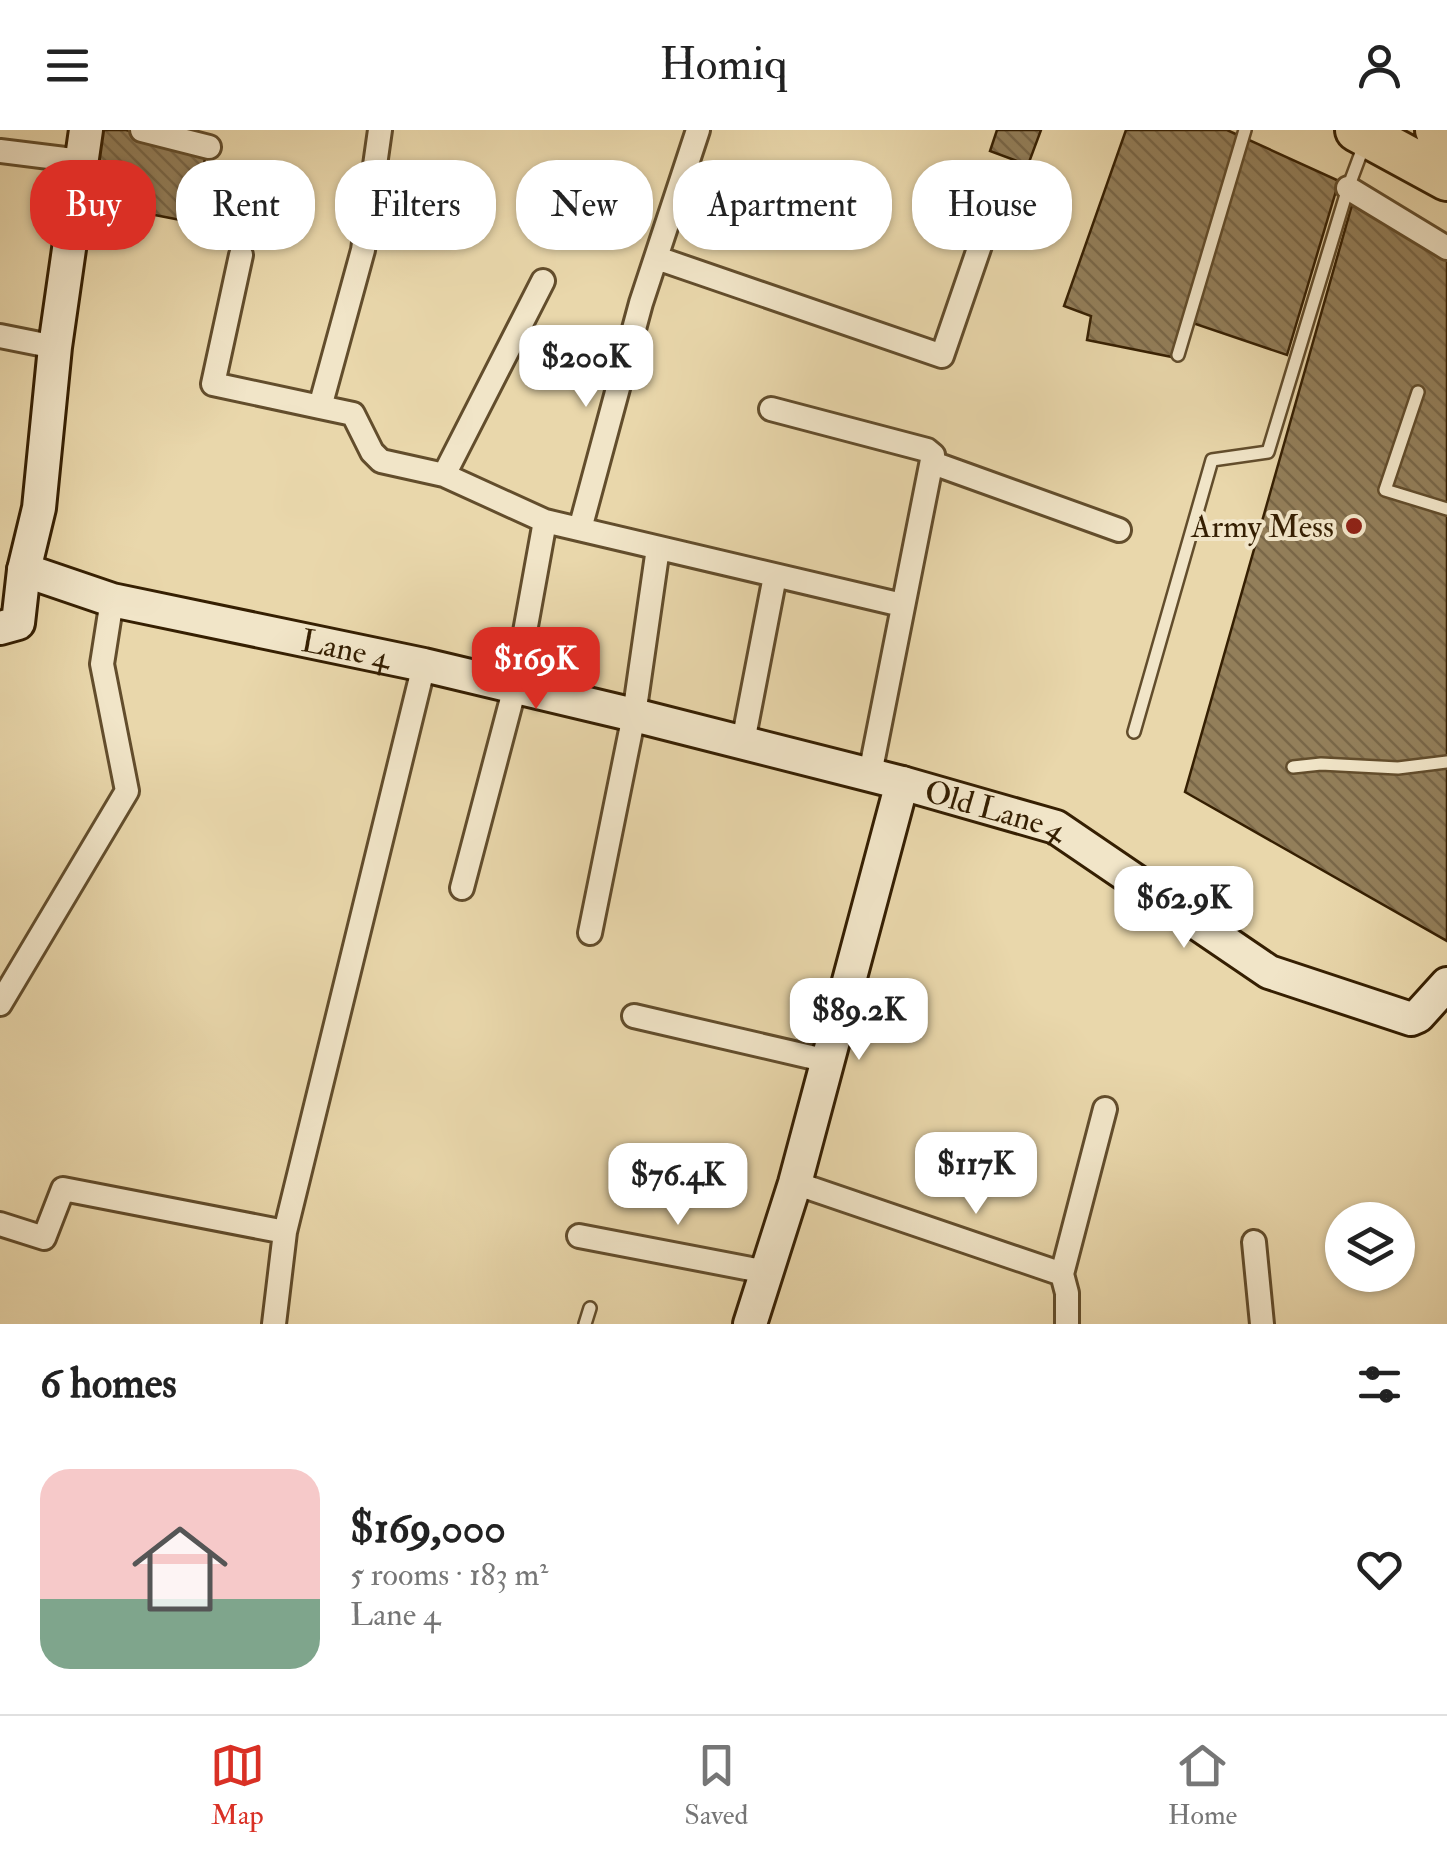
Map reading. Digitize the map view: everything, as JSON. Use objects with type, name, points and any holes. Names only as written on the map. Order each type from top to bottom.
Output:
[{"type":"highway","points":[[1437,130],[1447,136]]},
{"type":"highway","points":[[1362,133],[1447,179]]},
{"type":"street","points":[[142,130],[210,147]]},
{"type":"street","points":[[320,407],[363,250],[380,130]]},
{"type":"street","points":[[580,530],[657,258],[698,130]]},
{"type":"street","points":[[0,151],[83,145],[55,347],[39,508],[24,570],[18,624],[0,628]]},
{"type":"street","points":[[1348,188],[1447,248]]},
{"type":"street","points":[[657,258],[942,356],[978,250]]},
{"type":"street","points":[[240,254],[212,384],[352,414],[372,452],[382,461],[444,475],[545,521],[902,606]]},
{"type":"street","points":[[444,475],[543,281]]},
{"type":"street","points":[[0,336],[55,347]]},
{"type":"street","points":[[750,1324],[795,1183],[828,1061],[886,778],[902,606],[933,464],[933,456],[926,450],[771,409]]},
{"type":"street","points":[[933,464],[1119,530]]},
{"type":"street","points":[[462,888],[516,687],[545,521]]},
{"type":"street","points":[[590,933],[634,715],[658,548]]},
{"type":"street","name":"Lane 4","points":[[24,570],[112,600],[424,665],[886,778]]},
{"type":"street","points":[[743,742],[775,576]]},
{"type":"street","points":[[0,1004],[128,792],[102,664],[112,600]]},
{"type":"street","points":[[274,1324],[285,1232],[424,665]]},
{"type":"street","name":"Old Lane 4","points":[[886,778],[1056,827],[1269,972],[1411,1019],[1447,984]]},
{"type":"street","points":[[634,1016],[828,1061]]},
{"type":"street","points":[[1068,1324],[1062,1274],[1105,1110]]},
{"type":"street","points":[[795,1183],[1062,1274]]},
{"type":"street","points":[[0,1224],[44,1238],[62,1189],[285,1232]]},
{"type":"street","points":[[579,1236],[766,1272]]},
{"type":"street","points":[[1254,1242],[1262,1324]]},
{"type":"lane","points":[[1178,356],[1245,130]]},
{"type":"lane","points":[[1134,732],[1212,460],[1268,452],[1362,133]]},
{"type":"lane","points":[[1418,392],[1385,490],[1447,509]]},
{"type":"lane","points":[[1292,767],[1320,764],[1398,768],[1447,762]]},
{"type":"lane","points":[[586,1324],[590,1308]]},
{"type":"building","points":[[87,130],[126,130],[207,150],[205,160],[176,160],[176,219],[156,215],[156,160],[83,160]]},
{"type":"building","points":[[997,130],[1041,130],[1030,160],[1014,160],[990,151]]},
{"type":"building","points":[[1126,130],[1227,130],[1339,181],[1287,355],[1187,321],[1172,357],[1087,340],[1091,316],[1064,306]]},
{"type":"building","name":"Army Mess","points":[[1352,205],[1447,260],[1447,941],[1185,792]]},
{"type":"place","name":"Army Mess","points":[[1354,526]]}]
